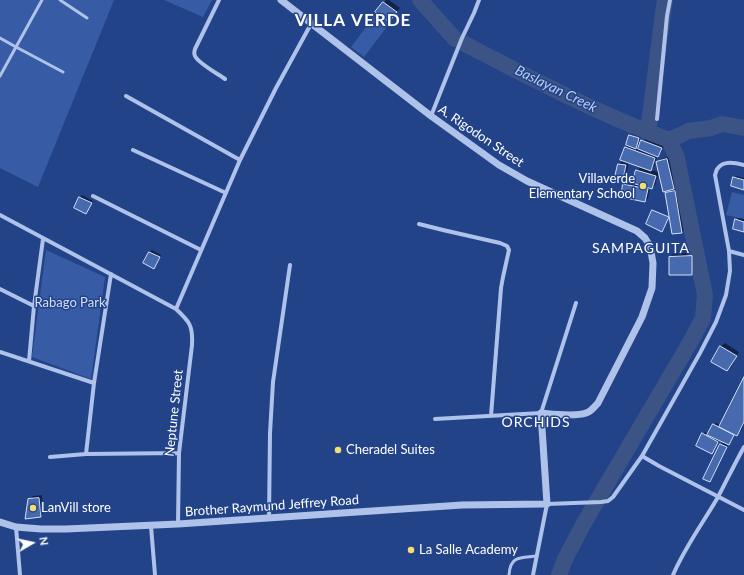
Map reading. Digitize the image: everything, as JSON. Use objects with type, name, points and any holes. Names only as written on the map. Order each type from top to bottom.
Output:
[{"type":"street","points":[[219,0],[194,54],[200,62],[225,79]]},
{"type":"street","name":"A. Rigodon Street","points":[[281,0],[431,116],[498,165],[527,181],[637,231],[645,238],[650,246],[653,263],[652,288],[642,317],[598,403],[593,409],[585,414],[575,415],[541,413]]},
{"type":"street","points":[[431,116],[479,0]]},
{"type":"street","points":[[658,119],[667,16],[670,0]]},
{"type":"street","points":[[0,215],[176,309],[240,160],[276,88],[311,24]]},
{"type":"street","points":[[126,96],[240,160]]},
{"type":"street","points":[[133,150],[226,193]]},
{"type":"street","points":[[547,504],[608,501],[613,497],[642,456],[716,322],[726,295],[730,271],[729,251],[715,175],[718,168],[725,164],[733,162],[744,165]]},
{"type":"street","points":[[93,196],[201,250]]},
{"type":"street","points":[[419,224],[500,243],[507,246],[509,250],[501,288],[491,416]]},
{"type":"street","points":[[29,361],[34,306],[43,239]]},
{"type":"street","points":[[729,251],[744,255]]},
{"type":"street","points":[[269,519],[270,447],[274,382],[290,265]]},
{"type":"street","points":[[86,454],[94,383],[110,274]]},
{"type":"street","points":[[0,289],[34,306]]},
{"type":"street","points":[[533,575],[547,504],[541,413],[576,303]]},
{"type":"street","name":"Neptune Street","points":[[176,309],[190,325],[192,334],[179,453],[178,524]]},
{"type":"street","points":[[0,352],[94,383]]},
{"type":"street","points":[[435,419],[541,413]]},
{"type":"street","points":[[673,575],[690,542],[718,497],[744,447]]},
{"type":"street","points":[[50,457],[86,454],[179,453]]},
{"type":"street","points":[[642,456],[744,510]]},
{"type":"street","name":"Brother Raymund Jeffrey Road","points":[[0,522],[16,527],[66,529],[269,519],[462,505],[547,504]]},
{"type":"street","points":[[151,526],[155,575]]},
{"type":"street","points":[[16,527],[20,575]]},
{"type":"lane","points":[[0,76],[42,0]]},
{"type":"lane","points":[[60,0],[87,18]]},
{"type":"lane","points":[[0,38],[63,72]]},
{"type":"lane","points":[[509,575],[509,567],[514,560],[537,556]]},
{"type":"green space","points":[[0,0],[114,0],[38,187],[0,168]]},
{"type":"green space","points":[[164,0],[212,0],[203,17]]},
{"type":"green space","points":[[376,14],[389,24],[364,57],[351,47]]},
{"type":"green space","points":[[732,192],[744,195],[744,219],[726,215]]},
{"type":"green space","name":"Rabago Park","points":[[46,250],[105,277],[91,379],[32,357]]},
{"type":"building","points":[[383,2],[397,12],[389,22],[375,12]]},
{"type":"building","points":[[629,135],[639,138],[636,149],[626,145]]},
{"type":"building","points":[[641,140],[662,148],[658,157],[638,149]]},
{"type":"building","points":[[625,147],[655,158],[651,171],[620,160]]},
{"type":"building","points":[[667,159],[674,189],[663,192],[656,162]]},
{"type":"building","points":[[618,164],[626,165],[623,179],[615,177]]},
{"type":"building","points":[[636,170],[656,176],[652,189],[632,183]]},
{"type":"building","points":[[733,177],[744,180],[744,190],[731,186]]},
{"type":"building","points":[[623,184],[648,189],[645,202],[621,197]]},
{"type":"building","points":[[675,191],[682,233],[672,234],[665,193]]},
{"type":"building","points":[[79,197],[92,203],[86,214],[74,208]]},
{"type":"building","points":[[652,210],[669,217],[662,232],[646,224]]},
{"type":"building","points":[[735,219],[744,222],[744,232],[733,229]]},
{"type":"building","points":[[149,252],[160,257],[154,269],[143,263]]},
{"type":"building","points":[[692,256],[692,275],[669,275],[669,257]]},
{"type":"building","points":[[720,346],[737,356],[727,371],[711,362]]},
{"type":"building","points":[[744,377],[744,422],[737,436],[719,427]]},
{"type":"building","points":[[713,424],[734,435],[729,445],[707,435]]},
{"type":"building","points":[[702,433],[718,442],[712,454],[696,446]]},
{"type":"building","points":[[720,444],[727,447],[710,482],[703,479]]},
{"type":"building","name":"LanVill store","points":[[39,498],[41,517],[25,519],[28,499]]},
{"type":"waterway","name":"Baslayan Creek","points":[[420,0],[455,39]]},
{"type":"waterway","points":[[648,132],[665,0]]},
{"type":"waterway","points":[[465,44],[591,107],[669,140],[677,158],[705,295],[703,318],[584,523],[565,559],[559,575]]},
{"type":"waterway","name":"Baslayan Creek","points":[[669,140],[689,131],[711,128],[722,124],[744,128]]},
{"type":"place","name":"Villaverde Elementary School","points":[[643,186]]},
{"type":"place","name":"Cheradel Suites","points":[[338,450]]},
{"type":"place","name":"LanVill store","points":[[33,508]]},
{"type":"place","name":"La Salle Academy","points":[[411,550]]},
{"type":"district","name":"VILLA VERDE","points":[[353,21]]},
{"type":"district","name":"SAMPAGUITA","points":[[641,248]]},
{"type":"district","name":"ORCHIDS","points":[[536,422]]}]
